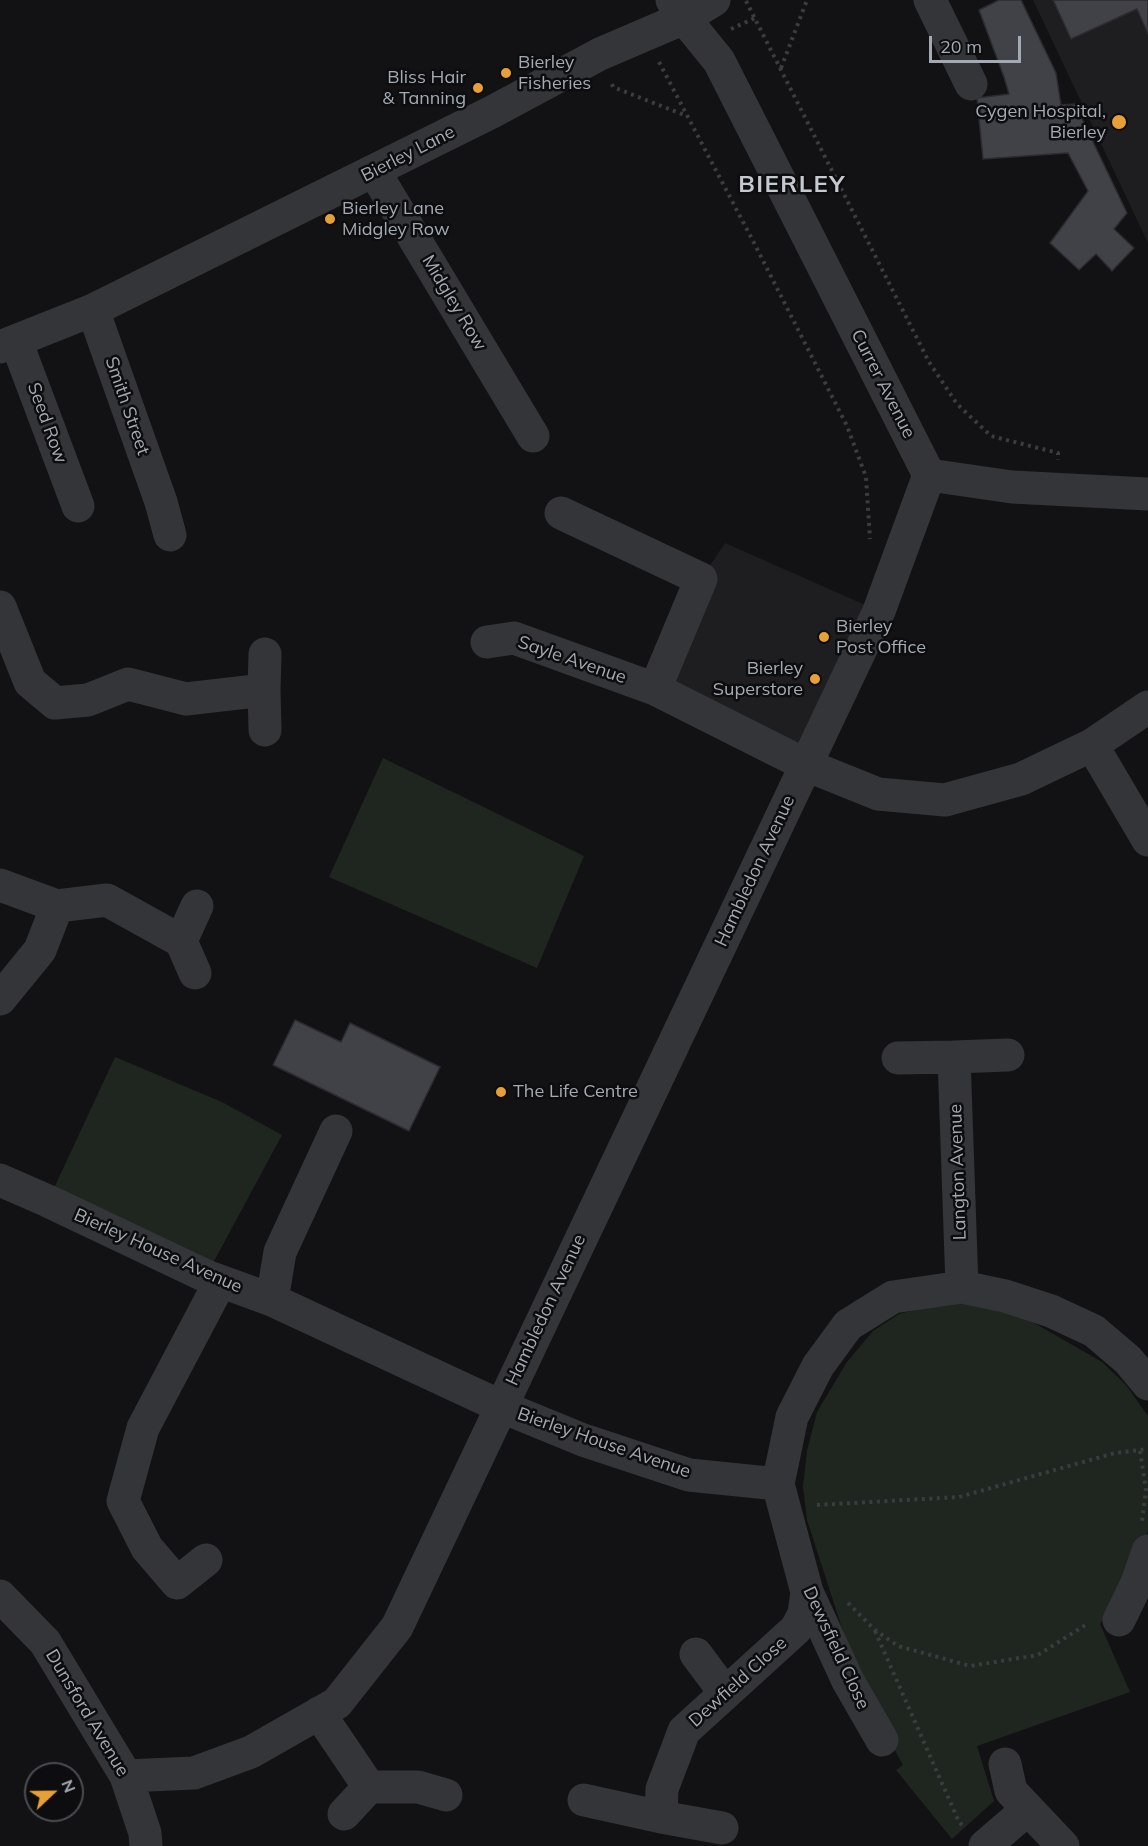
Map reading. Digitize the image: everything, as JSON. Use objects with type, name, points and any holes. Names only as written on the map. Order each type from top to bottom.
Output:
[{"type":"street","name":"Bierley Lane","points":[[8,344],[93,310],[492,112],[600,54],[645,34],[678,9],[714,0]]},
{"type":"street","points":[[933,1],[971,84]]},
{"type":"street","name":"Currer Avenue","points":[[678,9],[719,61],[929,475]]},
{"type":"street","name":"Midgley Row","points":[[374,171],[533,436]]},
{"type":"street","name":"Smith Street","points":[[93,310],[173,516]]},
{"type":"street","name":"Seed Row","points":[[8,344],[78,506]]},
{"type":"street","points":[[806,765],[879,610],[929,475],[1012,487],[1148,494]]},
{"type":"street","points":[[561,513],[706,571],[655,689]]},
{"type":"street","points":[[0,607],[30,682],[55,703],[88,700],[128,684],[186,699],[264,690]]},
{"type":"street","name":"Sayle Avenue","points":[[487,642],[514,638],[655,689],[806,765],[878,794],[945,800],[1021,779],[1092,745],[1148,707]]},
{"type":"street","points":[[265,654],[265,730]]},
{"type":"street","points":[[1092,745],[1148,840]]},
{"type":"street","name":"Hambledon Avenue","points":[[126,1776],[194,1773],[252,1752],[338,1703],[397,1627],[806,765]]},
{"type":"street","points":[[0,885],[57,906],[107,900],[181,941],[195,973]]},
{"type":"street","points":[[0,999],[40,950],[57,906]]},
{"type":"street","points":[[181,941],[197,906]]},
{"type":"street","points":[[898,1058],[1008,1055]]},
{"type":"street","name":"Langton Avenue","points":[[954,1057],[963,1287]]},
{"type":"street","points":[[272,1300],[280,1252],[336,1131]]},
{"type":"street","name":"Bierley House Avenue","points":[[0,1180],[220,1282],[272,1300],[500,1406],[583,1440],[689,1475],[780,1495]]},
{"type":"street","points":[[206,1560],[177,1583],[147,1548],[123,1501],[143,1428],[220,1282]]},
{"type":"street","points":[[780,1495],[792,1417],[818,1366],[848,1324],[893,1297],[963,1287],[1005,1296],[1051,1311],[1094,1331],[1128,1360],[1148,1384]]},
{"type":"street","name":"Dewsfield Close","points":[[780,1495],[807,1592],[848,1681],[882,1740]]},
{"type":"street","points":[[1108,1619],[1137,1583],[1145,1537]]},
{"type":"street","name":"Dewfield Close","points":[[661,1817],[662,1789],[684,1731],[796,1629],[804,1614],[807,1592]]},
{"type":"street","name":"Dunsford Avenue","points":[[0,1596],[45,1642],[126,1776],[145,1833],[146,1846]]},
{"type":"street","points":[[696,1654],[725,1693]]},
{"type":"street","points":[[319,1713],[369,1787]]},
{"type":"street","points":[[1005,1764],[1011,1791],[1063,1846]]},
{"type":"street","points":[[344,1814],[369,1787],[418,1787],[446,1795]]},
{"type":"street","points":[[584,1800],[722,1828]]},
{"type":"street","points":[[985,1846],[1028,1809]]},
{"type":"path","points":[[746,0],[935,371],[957,405],[991,436],[1058,453],[1058,489]]},
{"type":"path","points":[[781,68],[807,0]]},
{"type":"path","points":[[645,34],[847,426],[866,477],[870,540],[901,551]]},
{"type":"path","points":[[600,54],[613,87],[688,116]]},
{"type":"path","points":[[780,1495],[823,1505],[958,1497],[1115,1453],[1148,1449]]},
{"type":"path","points":[[1140,1451],[1146,1490],[1145,1537]]},
{"type":"path","points":[[807,1592],[837,1591],[875,1630],[898,1646],[970,1666],[1038,1656],[1108,1619]]},
{"type":"path","points":[[875,1630],[959,1822],[985,1846]]},
{"type":"shaded area","name":"Cygen Hospital, Bierley","points":[[1033,0],[1148,0],[1148,243]]},
{"type":"shaded area","points":[[725,543],[879,611],[806,765],[655,689],[701,579]]},
{"type":"shaded area","points":[[383,758],[584,856],[537,968],[329,877]]},
{"type":"shaded area","points":[[115,1057],[222,1102],[282,1135],[206,1276],[48,1201]]},
{"type":"shaded area","points":[[950,1301],[988,1308],[1029,1320],[1102,1362],[1126,1385],[1148,1416],[1148,1531],[1128,1582],[1100,1624],[1130,1692],[977,1746],[994,1801],[952,1839],[896,1770],[903,1765],[879,1721],[852,1659],[807,1520],[803,1487],[807,1451],[817,1412],[847,1362],[873,1331],[899,1314]]},
{"type":"building","points":[[999,0],[1021,0],[1056,73],[1061,105],[1075,104],[1127,213],[1114,229],[1134,248],[1112,271],[1096,254],[1079,270],[1050,243],[1088,191],[1068,153],[983,159],[977,98],[1009,94],[979,10]]},
{"type":"building","points":[[1053,0],[1148,0],[1148,34],[1137,9],[1071,39]]},
{"type":"building","points":[[295,1020],[341,1042],[350,1023],[440,1067],[409,1131],[273,1065]]},
{"type":"place","name":"Bierley Fisheries","points":[[506,73]]},
{"type":"place","name":"Bliss Hair & Tanning","points":[[478,88]]},
{"type":"place","name":"Cygen Hospital, Bierley","points":[[1119,122]]},
{"type":"place","name":"Bierley Lane Midgley Row","points":[[330,219]]},
{"type":"place","name":"Bierley Post Office","points":[[824,637]]},
{"type":"place","name":"Bierley Superstore","points":[[815,679]]},
{"type":"place","name":"The Life Centre","points":[[501,1092]]},
{"type":"district","name":"BIERLEY","points":[[792,185]]}]
